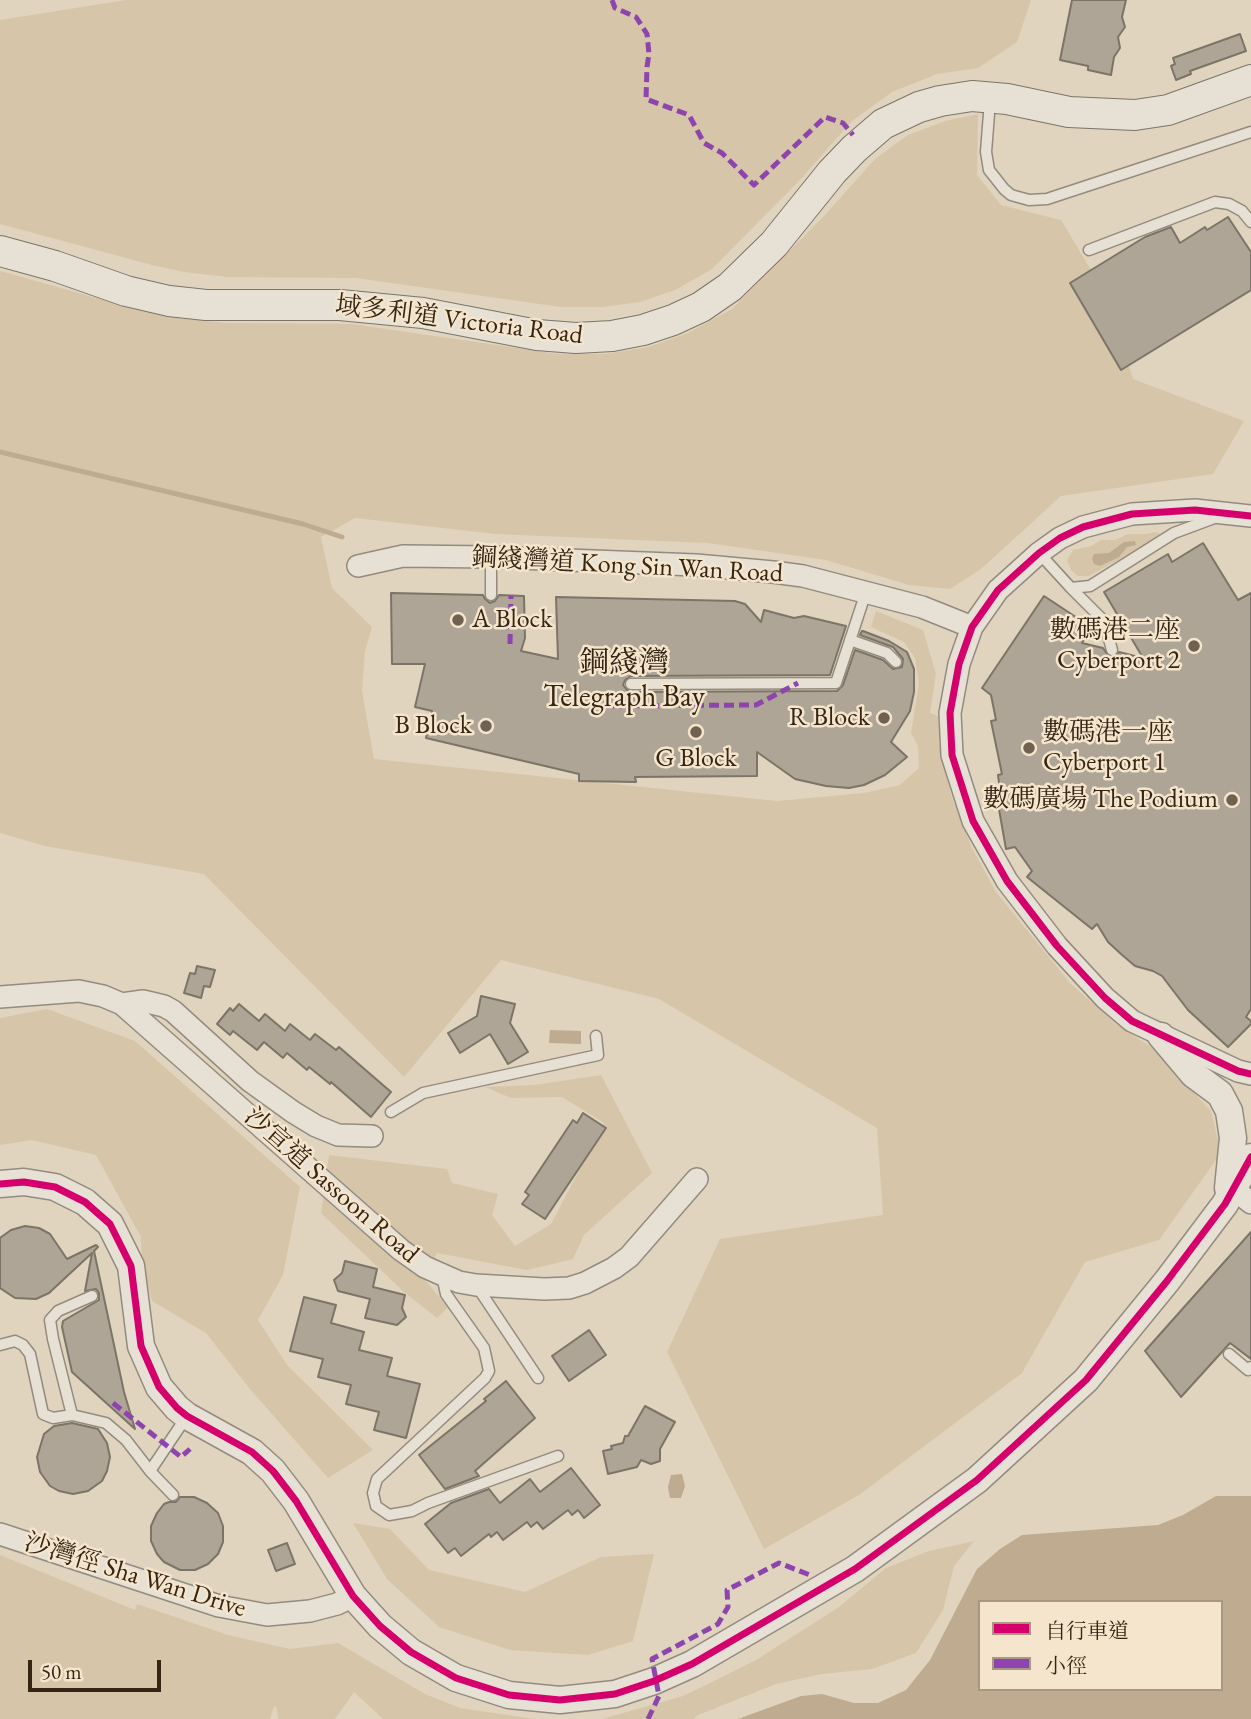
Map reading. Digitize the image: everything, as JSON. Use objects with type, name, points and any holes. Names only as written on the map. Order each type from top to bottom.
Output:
[{"type":"main road","name":"域多利道 Victoria Road","points":[[0,251],[126,291],[188,304],[340,305],[423,313],[537,335],[595,337],[629,333],[658,326],[687,314],[730,287],[774,244],[854,149],[883,124],[900,115],[940,101],[972,96],[1069,112],[1135,115],[1168,110],[1251,80]]},
{"type":"street","points":[[1251,516],[1195,510],[1132,514],[1083,527],[1060,538],[998,590],[972,628],[959,664],[950,713],[952,755],[973,821],[1007,881],[1057,946],[1105,999],[1132,1021],[1238,1071],[1251,1074]]},
{"type":"street","name":"鋼綫灣道 Kong Sin Wan Road","points":[[358,566],[403,556],[491,557],[696,565],[773,572],[803,576],[863,600],[922,607],[972,628]]},
{"type":"street","name":"沙宣道 Sassoon Road","points":[[0,998],[79,991],[103,996],[122,1004],[401,1250],[442,1276],[476,1286],[535,1289],[569,1287],[599,1277],[629,1257],[697,1179]]},
{"type":"street","points":[[122,1004],[143,1001],[164,1006],[173,1011],[250,1081],[293,1112],[338,1135],[372,1136]]},
{"type":"street","points":[[1161,1036],[1193,1074],[1220,1094],[1229,1111],[1237,1198]]},
{"type":"street","points":[[0,1184],[24,1182],[55,1188],[85,1202],[110,1224],[131,1266],[141,1346],[159,1387],[187,1416],[252,1452],[273,1471],[291,1494],[353,1596],[395,1640],[456,1678],[499,1692],[541,1699],[578,1699],[634,1689],[682,1669],[855,1569],[977,1480],[1086,1380],[1237,1198],[1251,1157]]},
{"type":"street","name":"沙灣徑 Sha Wan Drive","points":[[0,1534],[219,1606],[267,1615],[310,1611],[337,1604],[353,1596]]},
{"type":"lane","points":[[990,97],[987,163],[997,183],[1012,195],[1039,200],[1251,132]]},
{"type":"lane","points":[[1089,250],[1215,202],[1229,204],[1242,211],[1251,222]]},
{"type":"lane","points":[[1072,588],[1090,586],[1174,533],[1227,514]]},
{"type":"lane","points":[[1039,553],[1104,621],[1112,650]]},
{"type":"lane","points":[[491,557],[491,595]]},
{"type":"lane","points":[[631,684],[836,683],[863,600]]},
{"type":"lane","points":[[850,640],[887,653],[896,662]]},
{"type":"lane","points":[[391,1112],[422,1093],[598,1055],[596,1036]]},
{"type":"lane","points":[[442,1276],[446,1294],[484,1348],[489,1371],[485,1378],[377,1479],[373,1493],[376,1506],[390,1515],[412,1511],[558,1456]]},
{"type":"lane","points":[[476,1286],[538,1378]]},
{"type":"lane","points":[[72,1415],[50,1320],[58,1311],[92,1296]]},
{"type":"lane","points":[[0,1345],[15,1341],[23,1345],[30,1354],[43,1415],[53,1418],[72,1415],[106,1423],[126,1440],[173,1495]]},
{"type":"lane","points":[[1230,1354],[1248,1370],[1251,1367]]},
{"type":"lane","points":[[150,1471],[187,1416]]},
{"type":"shaded area","points":[[126,0],[1031,0],[1017,42],[978,68],[937,74],[892,92],[852,121],[799,181],[712,269],[675,290],[640,302],[603,307],[561,307],[356,278],[228,277],[184,272],[0,224],[0,20]]},
{"type":"shaded area","points":[[978,114],[977,175],[1001,205],[1061,220],[1109,300],[1133,379],[1244,421],[1213,474],[1061,496],[981,569],[950,589],[909,585],[826,560],[708,543],[496,534],[355,518],[321,537],[332,588],[372,627],[365,651],[362,691],[374,759],[777,801],[864,793],[900,785],[919,768],[918,746],[911,733],[919,683],[915,658],[904,642],[871,627],[876,611],[923,630],[936,674],[930,713],[938,716],[940,753],[952,798],[972,848],[996,892],[1070,983],[1117,1025],[1164,1055],[1181,1079],[1211,1111],[1221,1153],[1159,1240],[1085,1262],[1022,1373],[859,1495],[764,1549],[667,1352],[720,1239],[883,1215],[877,1128],[659,999],[501,960],[404,1077],[204,874],[45,846],[0,833],[0,271],[143,311],[178,318],[226,323],[352,324],[558,354],[605,354],[648,347],[688,333],[732,309],[824,216],[875,159],[908,135],[945,121]]},
{"type":"shaded area","points":[[1156,532],[1163,535],[1142,550],[1140,548],[1089,576],[1078,576],[1071,570],[1067,560],[1073,550],[1091,546],[1101,540]]},
{"type":"shaded area","points":[[1135,541],[1136,545],[1127,547],[1119,557],[1100,566],[1094,564],[1094,554],[1109,553],[1124,542]]},
{"type":"shaded area","points":[[47,1009],[135,1041],[300,1187],[283,1275],[258,1320],[287,1365],[373,1450],[328,1478],[250,1389],[206,1333],[152,1301],[142,1265],[141,1237],[96,1155],[32,1140],[0,1145],[0,1018]]},
{"type":"shaded area","points":[[550,1030],[581,1031],[581,1044],[549,1043]]},
{"type":"shaded area","points":[[601,1075],[652,1173],[584,1235],[573,1259],[527,1270],[437,1253],[425,1280],[448,1307],[437,1318],[404,1292],[321,1213],[329,1155],[447,1169],[452,1183],[498,1194],[492,1215],[515,1246],[551,1224],[604,1123],[562,1097],[511,1098],[485,1087],[535,1085]]},
{"type":"shaded area","points":[[682,1474],[685,1486],[681,1498],[670,1498],[668,1487],[671,1475]]},
{"type":"shaded area","points":[[1216,1496],[1251,1496],[1251,1719],[738,1719],[801,1696],[822,1694],[854,1703],[878,1703],[906,1690],[930,1660],[977,1569],[1022,1535],[1158,1525],[1183,1515]]},
{"type":"shaded area","points":[[353,1523],[390,1529],[429,1570],[525,1592],[601,1557],[654,1554],[633,1641],[588,1655],[510,1650],[439,1627],[387,1579]]},
{"type":"shaded area","points":[[974,1541],[954,1566],[943,1610],[916,1653],[872,1669],[822,1674],[776,1684],[698,1715],[694,1719],[602,1719],[680,1697],[702,1687],[756,1660],[839,1607],[886,1568],[929,1551]]},
{"type":"shaded area","points":[[0,1555],[135,1610],[137,1604],[228,1635],[290,1649],[338,1643],[425,1694],[460,1708],[534,1719],[383,1719],[354,1692],[335,1719],[278,1719],[277,1708],[274,1706],[270,1719],[0,1719]]},
{"type":"building","points":[[1072,0],[1126,0],[1122,17],[1125,27],[1118,37],[1120,48],[1114,57],[1111,75],[1088,70],[1088,66],[1060,60]]},
{"type":"building","points":[[1240,34],[1246,51],[1190,71],[1191,74],[1176,80],[1171,66],[1175,64],[1173,58]]},
{"type":"building","points":[[1228,217],[1251,252],[1251,290],[1121,370],[1070,283],[1145,237],[1171,227],[1180,243],[1205,227],[1207,230]]},
{"type":"building","points":[[1203,543],[1238,600],[1251,593],[1251,1009],[1246,1017],[1251,1024],[1228,1047],[1188,1010],[1162,976],[1135,966],[1108,942],[1097,924],[1092,929],[1027,877],[1032,871],[1015,847],[1006,849],[997,798],[1001,797],[998,775],[1002,774],[991,721],[996,720],[991,695],[982,688],[1044,596],[1091,627],[1082,643],[1103,648],[1109,657],[1115,657],[1119,652],[1135,656],[1146,663],[1104,592],[1168,554],[1172,562]]},
{"type":"building","points":[[391,593],[483,595],[490,603],[499,595],[524,596],[525,638],[521,651],[558,659],[556,597],[735,601],[745,604],[761,622],[764,610],[794,618],[804,616],[846,626],[830,675],[631,676],[623,685],[631,692],[837,691],[843,685],[855,650],[883,660],[893,669],[902,667],[903,659],[893,647],[860,635],[863,631],[889,641],[907,652],[914,669],[914,692],[910,711],[891,742],[907,757],[885,775],[864,785],[849,788],[795,779],[757,752],[757,776],[635,777],[636,782],[579,781],[579,774],[426,738],[432,711],[415,707],[425,664],[392,664]]},
{"type":"building","points":[[197,966],[215,970],[210,987],[204,986],[201,998],[184,993],[190,973],[195,974]]},
{"type":"building","points":[[481,996],[515,1004],[510,1023],[528,1052],[508,1064],[490,1034],[460,1053],[448,1033],[477,1016]]},
{"type":"building","points":[[239,1004],[259,1021],[265,1014],[285,1031],[290,1024],[310,1040],[315,1034],[336,1050],[339,1047],[391,1092],[371,1117],[331,1082],[330,1084],[309,1067],[307,1070],[287,1053],[283,1058],[264,1042],[257,1050],[233,1031],[230,1035],[217,1024],[230,1008],[233,1011]]},
{"type":"building","points":[[583,1113],[606,1128],[545,1219],[522,1204],[529,1195],[525,1192],[573,1120],[577,1123]]},
{"type":"building","points":[[25,1226],[39,1228],[50,1234],[67,1259],[96,1245],[98,1247],[94,1251],[124,1392],[135,1429],[72,1372],[63,1321],[99,1300],[96,1289],[85,1291],[92,1253],[49,1293],[36,1299],[15,1298],[0,1288],[0,1238],[11,1230]]},
{"type":"building","points":[[1251,1232],[1251,1359],[1230,1343],[1181,1397],[1145,1351]]},
{"type":"building","points":[[345,1261],[377,1269],[373,1287],[405,1295],[402,1308],[406,1317],[397,1325],[365,1318],[370,1299],[338,1291],[334,1280],[342,1273]]},
{"type":"building","points":[[304,1297],[336,1305],[331,1323],[364,1332],[359,1350],[392,1358],[387,1376],[420,1384],[406,1438],[374,1430],[379,1412],[346,1404],[351,1385],[318,1377],[323,1359],[290,1351]]},
{"type":"building","points":[[589,1330],[606,1355],[569,1381],[552,1356]]},
{"type":"building","points":[[506,1381],[535,1418],[475,1471],[479,1476],[445,1489],[419,1455],[486,1401],[484,1399]]},
{"type":"building","points":[[645,1406],[675,1422],[660,1449],[660,1461],[651,1464],[641,1460],[637,1467],[608,1474],[603,1451],[623,1443]]},
{"type":"building","points":[[72,1423],[98,1429],[107,1443],[110,1457],[102,1481],[88,1491],[73,1494],[50,1486],[40,1472],[37,1457],[44,1434],[54,1426]]},
{"type":"building","points":[[571,1468],[600,1505],[584,1518],[578,1510],[572,1515],[568,1510],[543,1529],[537,1522],[531,1527],[527,1522],[503,1540],[497,1532],[491,1537],[489,1534],[461,1556],[455,1548],[448,1553],[425,1524],[451,1503],[489,1489],[500,1503],[530,1479],[540,1492]]},
{"type":"building","points":[[180,1497],[194,1497],[207,1503],[218,1513],[223,1526],[223,1542],[218,1554],[208,1564],[195,1570],[180,1570],[164,1562],[151,1541],[151,1526],[157,1513],[164,1504],[176,1502]]},
{"type":"building","points":[[287,1543],[295,1564],[276,1571],[268,1550]]},
{"type":"waterway","points":[[0,452],[303,524],[342,537]]},
{"type":"marked path","points":[[612,0],[615,8],[636,17],[647,34],[649,54],[646,99],[689,115],[704,143],[722,153],[754,185],[825,117],[843,123],[853,135]]},
{"type":"marked path","points":[[510,644],[511,596]]},
{"type":"marked path","points":[[604,706],[756,705],[798,683]]},
{"type":"marked path","points":[[113,1403],[181,1457],[190,1449]]},
{"type":"marked path","points":[[648,1719],[659,1696],[652,1659],[718,1624],[728,1607],[727,1590],[779,1563],[810,1575]]},
{"type":"cycle path","points":[[1251,516],[1195,510],[1132,514],[1083,527],[1060,538],[998,590],[972,627],[959,664],[950,713],[952,755],[973,821],[1007,881],[1057,946],[1105,998],[1132,1021],[1238,1071],[1251,1074]]},
{"type":"cycle path","points":[[0,1184],[24,1182],[55,1187],[85,1202],[110,1224],[131,1266],[141,1346],[159,1387],[187,1416],[252,1452],[273,1471],[296,1501],[353,1596],[380,1626],[411,1652],[456,1678],[509,1695],[560,1700],[615,1694],[692,1664],[855,1569],[977,1480],[1086,1380],[1167,1281],[1225,1204],[1251,1157]]},
{"type":"place","name":"A Block","points":[[458,620]]},
{"type":"place","name":"數碼港二座 Cyberport 2","points":[[1194,646]]},
{"type":"place","name":"R Block","points":[[884,718]]},
{"type":"place","name":"B Block","points":[[486,726]]},
{"type":"place","name":"G Block","points":[[696,732]]},
{"type":"place","name":"數碼港一座 Cyberport 1","points":[[1029,748]]},
{"type":"place","name":"數碼廣場 The Podium","points":[[1232,800]]},
{"type":"district","name":"鋼綫灣 Telegraph Bay","points":[[624,681]]}]
